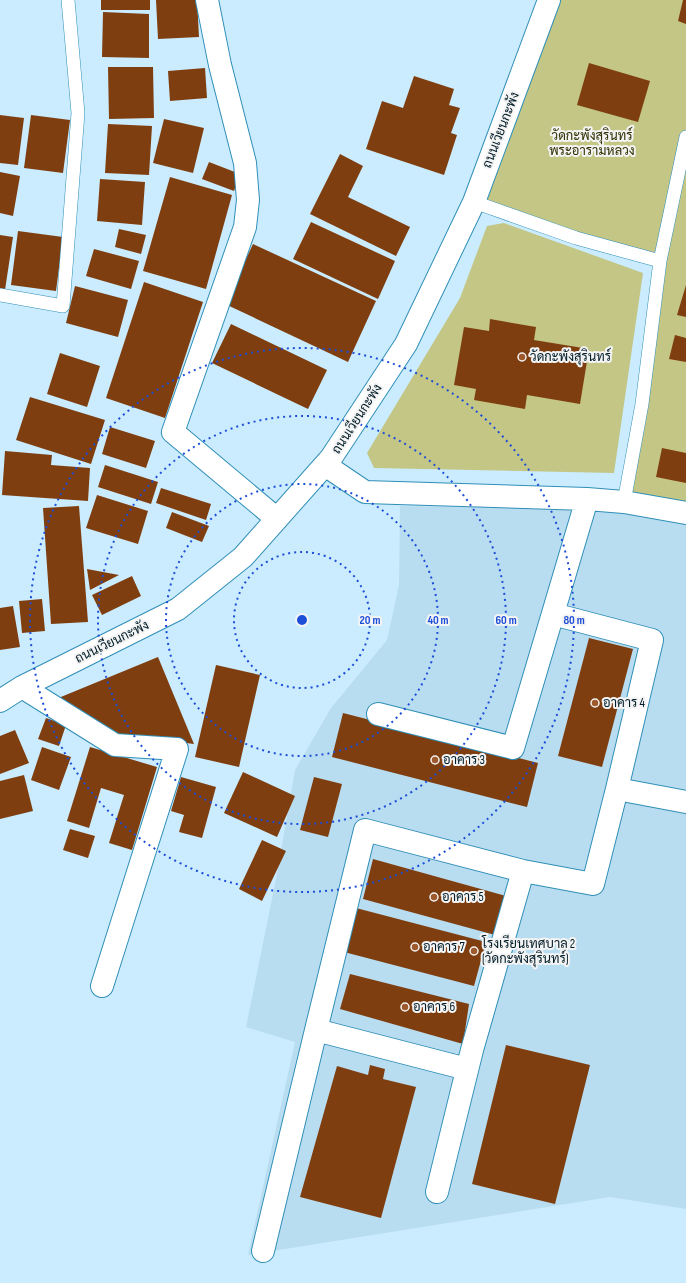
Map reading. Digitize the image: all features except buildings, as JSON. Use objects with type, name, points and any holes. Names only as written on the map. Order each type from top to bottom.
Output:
[{"type":"street","points":[[207,0],[220,65],[245,163],[248,200],[245,227],[173,432],[277,519]]},
{"type":"street","name":"ถนนเวียนกะพัง","points":[[0,701],[22,687],[178,609],[243,557],[331,458],[406,344],[474,202],[549,0]]},
{"type":"street","points":[[325,465],[365,492],[587,499],[624,502],[686,513]]},
{"type":"street","points":[[378,714],[513,748],[587,499]]},
{"type":"street","points":[[264,1251],[365,830],[523,870],[592,884],[617,789],[652,640],[553,614]]},
{"type":"street","points":[[22,687],[115,745],[177,749],[102,986]]},
{"type":"street","points":[[617,789],[686,802]]},
{"type":"street","points":[[437,1192],[467,1069],[523,870]]},
{"type":"street","points":[[316,1030],[467,1069]]},
{"type":"lane","points":[[0,296],[63,306],[78,113],[68,0]]},
{"type":"lane","points":[[624,502],[642,404],[660,261],[686,137]]},
{"type":"lane","points":[[474,202],[576,238],[660,261]]},
{"type":"shaded area","name":"โรงเรียนเทศบาล 2 (วัดกะพังสุรินทร์)","points":[[400,506],[624,509],[686,521],[686,1209],[610,1197],[248,1255],[295,1042],[246,1027],[277,874],[295,770],[331,708],[387,640],[399,585]]},
{"type":"green space","name":"วัดกะพังสุรินทร์ พระอารามหลวง","points":[[543,0],[686,0],[686,513],[624,502],[660,261],[474,202]]},
{"type":"green space","points":[[504,223],[643,273],[614,473],[374,468],[367,453],[460,298],[487,226]]},
{"type":"place","name":"วัดกะพังสุรินทร์","points":[[522,357]]},
{"type":"place","name":"อาคาร 4","points":[[595,703]]},
{"type":"place","name":"อาคาร 3","points":[[435,760]]},
{"type":"place","name":"อาคาร 5","points":[[434,897]]},
{"type":"place","name":"อาคาร 7","points":[[415,947]]},
{"type":"place","name":"โรงเรียนเทศบาล 2 (วัดกะพังสุรินทร์)","points":[[474,951]]},
{"type":"place","name":"อาคาร 6","points":[[405,1007]]}]
